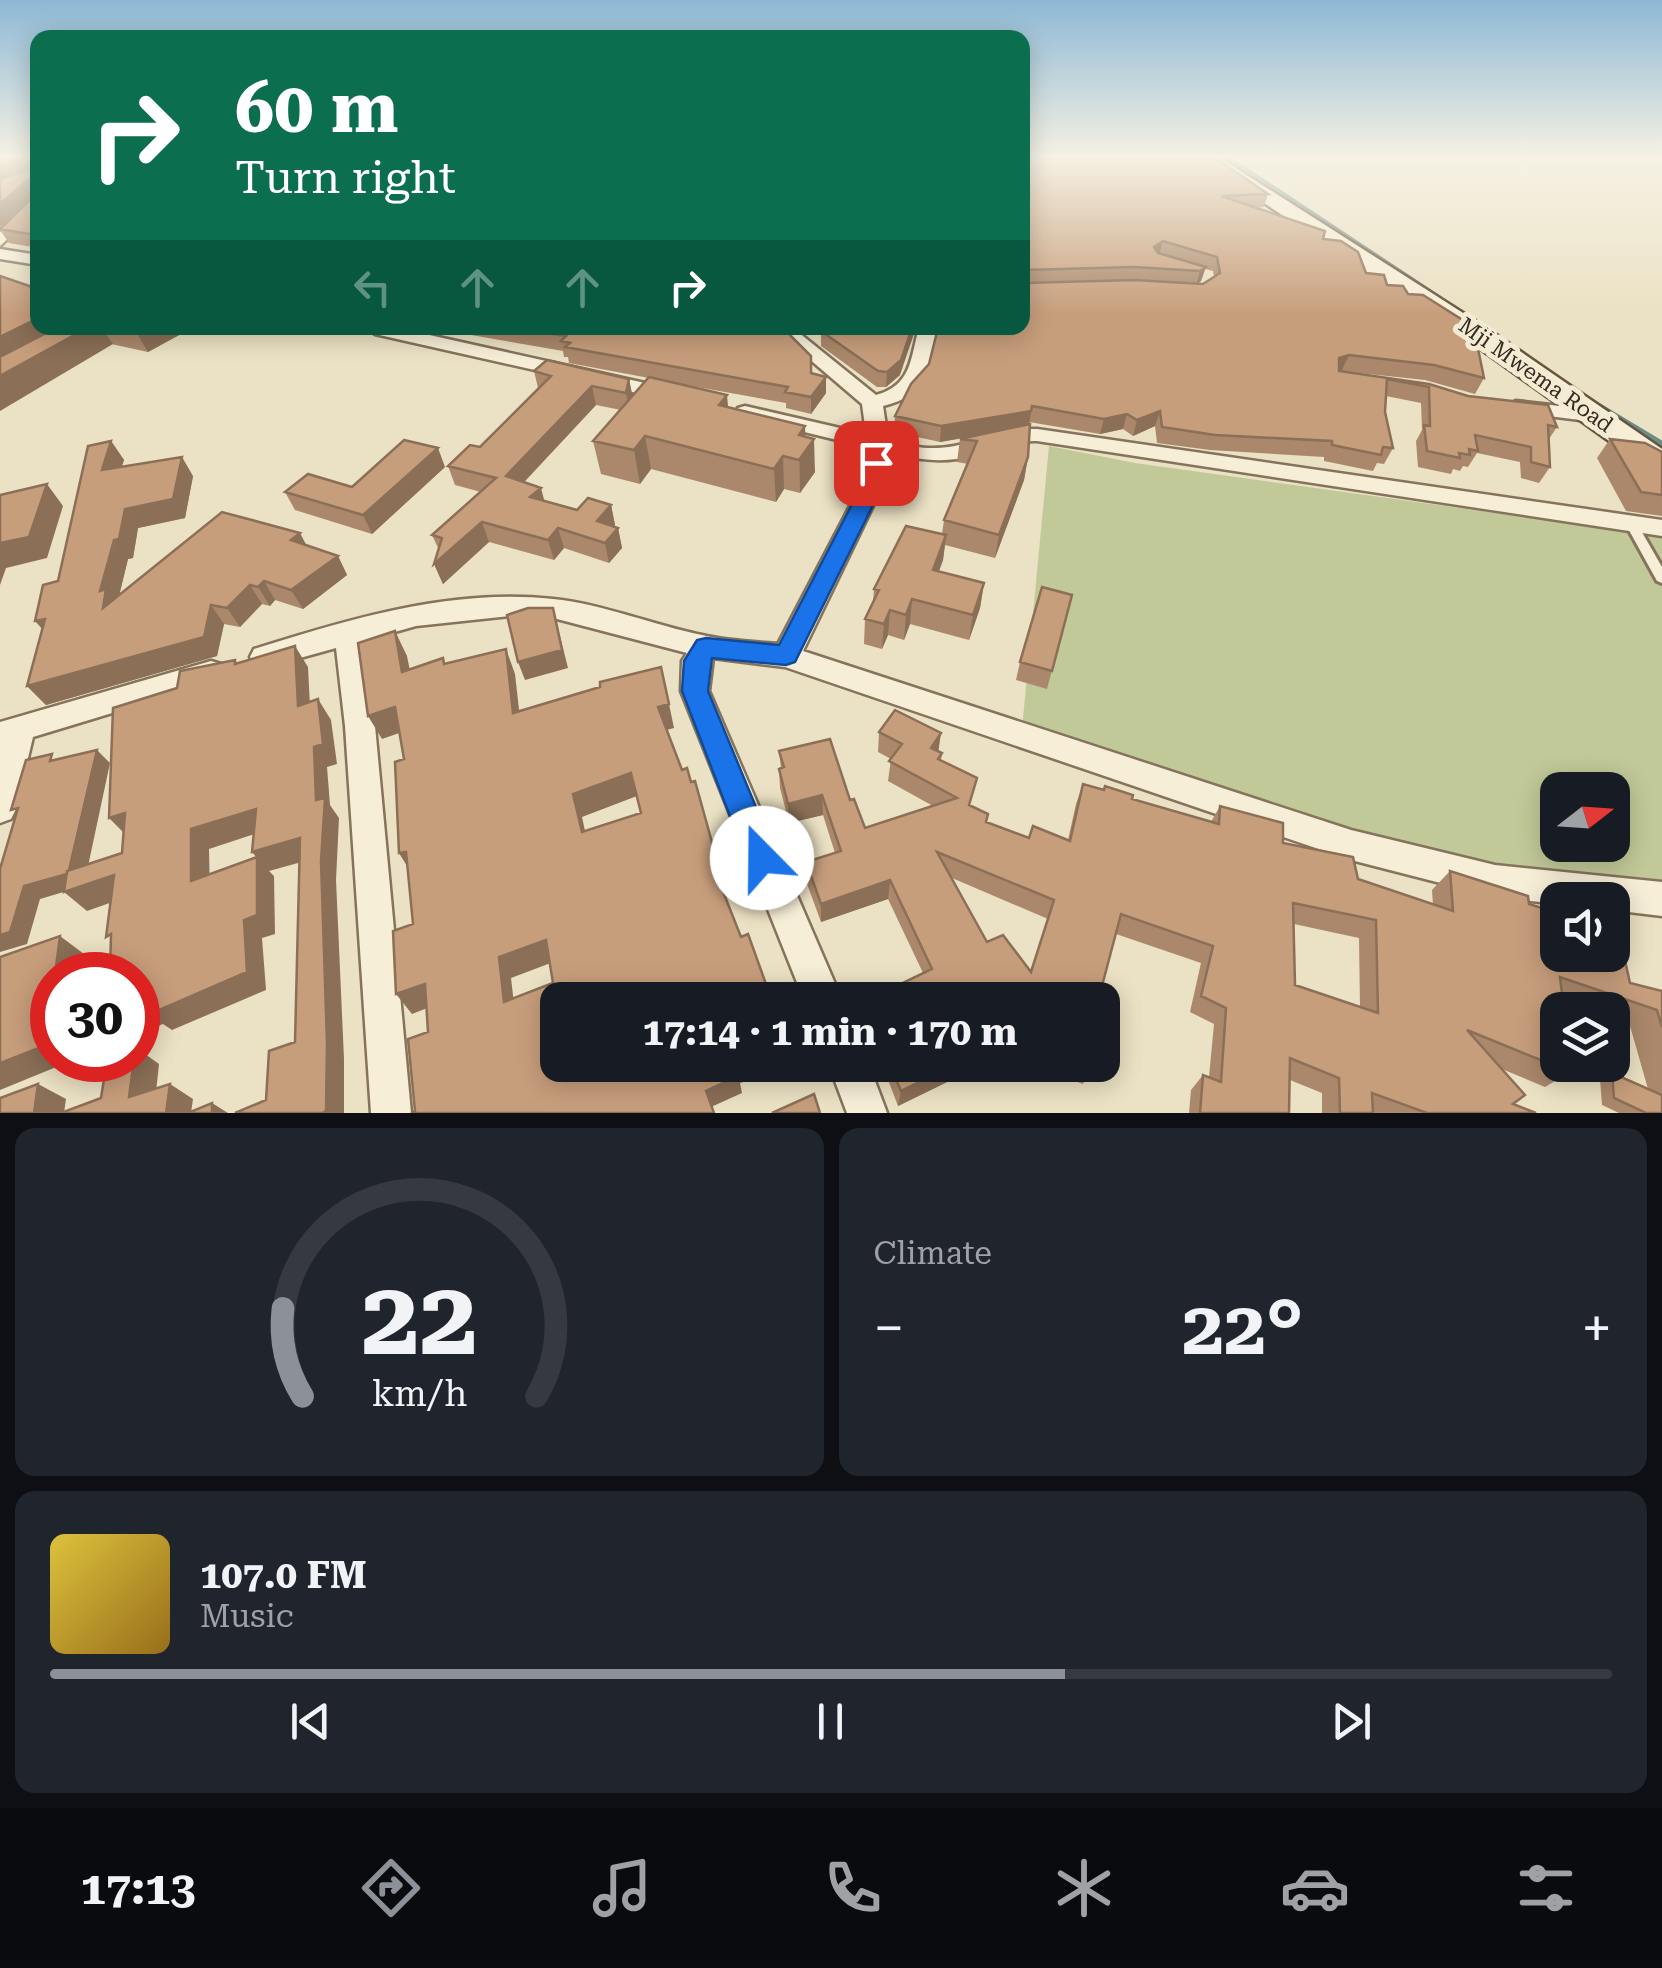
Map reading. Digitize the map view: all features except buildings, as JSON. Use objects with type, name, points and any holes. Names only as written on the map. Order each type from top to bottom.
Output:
[{"type":"main road","name":"Mji Mwema Road","points":[[1286,210],[1662,464]]},
{"type":"street","points":[[30,211],[0,251],[30,258]]},
{"type":"street","points":[[406,335],[684,398]]},
{"type":"street","points":[[786,656],[874,483],[878,442],[872,402],[791,335]]},
{"type":"street","points":[[872,402],[903,395],[913,388],[926,335]]},
{"type":"street","points":[[1494,404],[1596,416]]},
{"type":"street","points":[[723,407],[878,442],[902,451],[942,454],[1015,434],[1037,435],[1662,528]]},
{"type":"street","points":[[0,809],[10,731],[348,632],[466,608],[510,606],[557,610],[706,647],[786,656],[1351,845],[1495,881],[1662,899]]},
{"type":"street","points":[[348,632],[360,726],[391,1113]]},
{"type":"street","points":[[706,647],[696,661],[695,691],[816,982]]},
{"type":"street","points":[[856,1082],[868,1113]]},
{"type":"lane","points":[[1632,523],[1662,578]]},
{"type":"green space","points":[[1049,446],[1135,463],[1662,536],[1662,880],[1470,866],[1022,729]]},
{"type":"waterway","points":[[1306,210],[1441,299]]},
{"type":"waterway","points":[[1589,400],[1662,444]]},
{"type":"route","points":[[762,858],[695,691],[696,661],[706,647],[786,656],[874,483],[876,463]]}]
